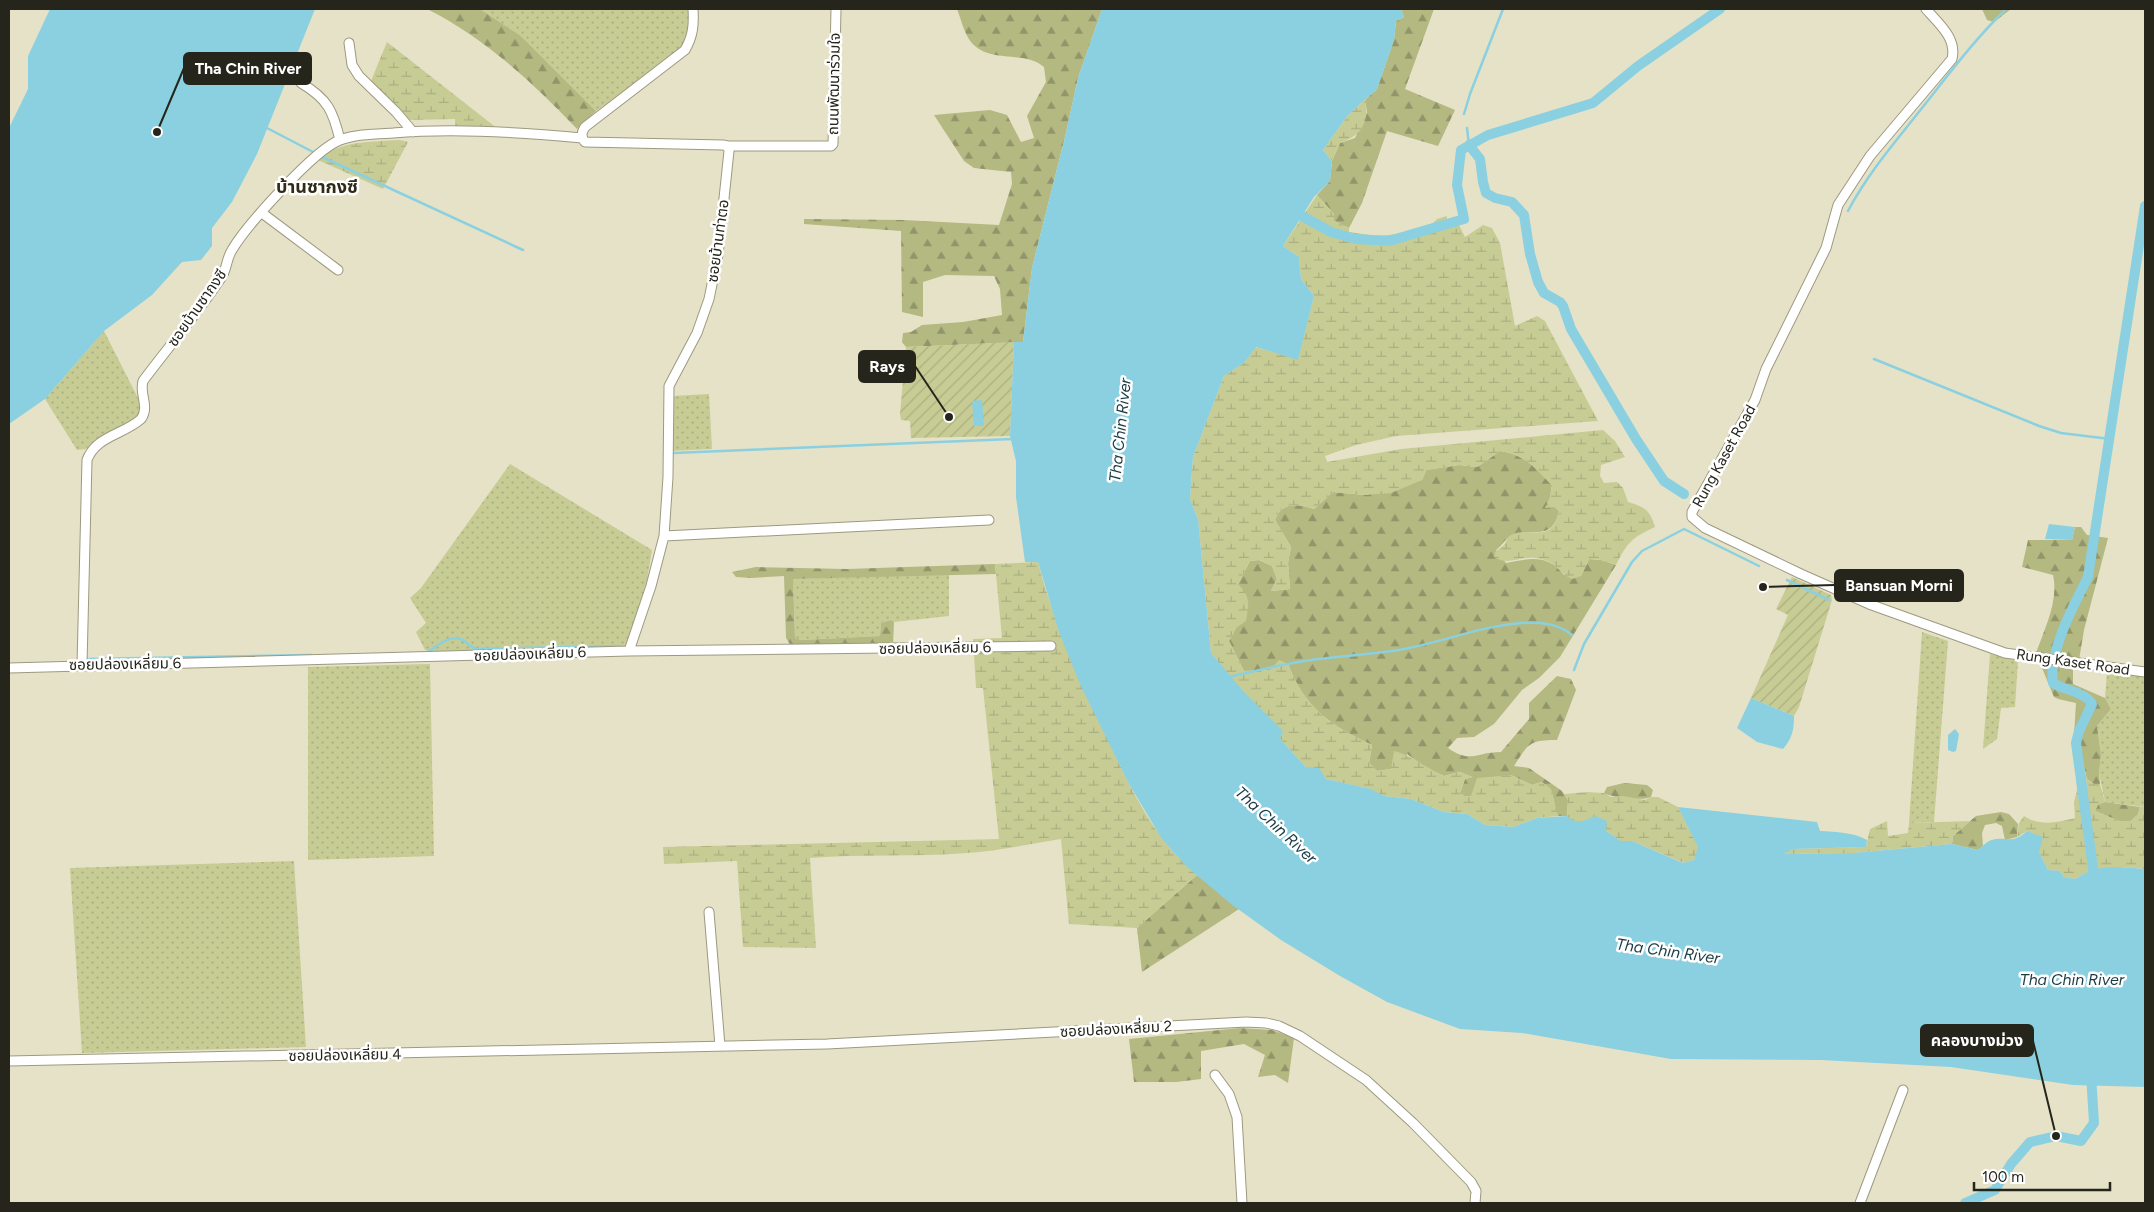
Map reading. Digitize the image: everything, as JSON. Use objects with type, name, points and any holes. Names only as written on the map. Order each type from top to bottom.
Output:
[{"type":"street","points":[[692,9],[694,25],[692,38],[685,50],[585,127],[582,132],[582,138],[586,142],[728,146]]},
{"type":"street","name":"ถนนพัฒนาร่วมใจ","points":[[728,146],[831,146],[833,144],[836,9]]},
{"type":"street","name":"Rung Kaset Road","points":[[1926,9],[1950,37],[1954,51],[1952,59],[1870,156],[1838,205],[1826,248],[1766,369],[1755,400],[1692,512],[1692,517],[1705,528],[1801,574],[1893,614],[2006,653],[2046,660],[2145,672]]},
{"type":"street","points":[[349,43],[352,65],[359,76],[396,112],[413,132]]},
{"type":"street","points":[[301,83],[321,96],[328,104],[340,140]]},
{"type":"street","name":"ซอยบ้านซากงซี","points":[[82,665],[87,460],[96,444],[141,419],[146,407],[142,390],[143,381],[222,278],[233,248],[262,213],[318,154],[340,140],[360,136],[413,132],[508,133],[582,138]]},
{"type":"street","name":"ซอยบ้านท่าตอ","points":[[629,651],[651,586],[664,536],[668,477],[669,386],[697,332],[709,299],[718,255],[728,146]]},
{"type":"street","points":[[262,213],[338,270]]},
{"type":"street","points":[[664,536],[989,520]]},
{"type":"street","name":"ซอยปล่องเหลี่ยม 6","points":[[9,668],[629,651],[1051,646]]},
{"type":"street","points":[[709,912],[720,1046]]},
{"type":"street","name":"ซอยปล่องเหลี่ยม 2","points":[[681,1047],[827,1044],[1246,1022],[1266,1023],[1279,1026],[1300,1036],[1366,1080],[1413,1123],[1471,1182],[1476,1191],[1475,1203]]},
{"type":"street","name":"ซอยปล่องเหลี่ยม 4","points":[[9,1061],[681,1047]]},
{"type":"street","points":[[1215,1075],[1229,1094],[1237,1116],[1242,1203]]},
{"type":"street","points":[[1860,1203],[1903,1090]]},
{"type":"green space","points":[[427,9],[480,9],[521,36],[596,111],[577,129],[507,62],[469,33]]},
{"type":"green space","points":[[480,9],[688,9],[690,29],[685,45],[675,56],[596,111],[521,36]]},
{"type":"green space","points":[[957,9],[1102,9],[1078,78],[1032,268],[1023,342],[906,347],[902,342],[903,333],[911,332],[922,325],[963,322],[1002,315],[1000,289],[994,276],[945,275],[923,282],[923,317],[902,312],[901,231],[804,224],[804,219],[904,220],[999,225],[1012,184],[1011,172],[974,168],[964,161],[934,115],[990,110],[1007,115],[1021,142],[1034,138],[1027,116],[1046,82],[1044,67],[1027,59],[987,53],[978,49],[971,42]]},
{"type":"green space","points":[[1401,9],[1434,9],[1405,89],[1455,110],[1438,146],[1387,131],[1362,203],[1349,228],[1334,221],[1334,214],[1317,195],[1330,181],[1332,161],[1340,143],[1355,138],[1367,112],[1365,100],[1377,89],[1394,40],[1396,21],[1404,17]]},
{"type":"green space","points":[[1982,9],[2011,9],[1994,22],[1987,20]]},
{"type":"green space","points":[[387,42],[498,129],[455,129],[455,119],[408,120],[376,89],[371,81]]},
{"type":"green space","points":[[1365,100],[1365,122],[1359,132],[1340,143],[1332,161],[1323,150],[1348,115]]},
{"type":"green space","points":[[400,140],[408,142],[383,189],[318,160],[326,153],[345,145]]},
{"type":"green space","points":[[1317,195],[1334,214],[1334,221],[1349,228],[1349,232],[1392,235],[1433,223],[1437,219],[1447,216],[1447,220],[1456,219],[1465,237],[1483,225],[1492,228],[1500,243],[1515,326],[1537,316],[1545,321],[1598,421],[1396,436],[1356,445],[1325,456],[1327,462],[1401,449],[1603,430],[1615,441],[1625,457],[1601,465],[1600,476],[1604,483],[1617,482],[1623,488],[1628,502],[1646,510],[1655,527],[1631,541],[1616,565],[1601,560],[1589,559],[1581,576],[1572,579],[1562,573],[1552,563],[1542,559],[1529,558],[1503,561],[1493,556],[1511,535],[1546,531],[1551,528],[1559,511],[1554,507],[1545,508],[1550,497],[1552,485],[1534,467],[1517,455],[1500,451],[1477,467],[1459,465],[1427,470],[1422,480],[1391,493],[1365,495],[1333,492],[1314,509],[1296,505],[1286,507],[1278,514],[1275,520],[1291,547],[1288,563],[1290,589],[1271,591],[1277,579],[1272,566],[1260,560],[1250,561],[1238,584],[1248,601],[1246,621],[1236,628],[1229,641],[1244,671],[1270,670],[1279,660],[1288,664],[1302,692],[1321,714],[1357,738],[1372,745],[1369,763],[1377,771],[1391,769],[1394,751],[1407,755],[1444,776],[1460,772],[1473,777],[1465,779],[1460,793],[1464,796],[1471,796],[1477,778],[1511,775],[1532,785],[1541,782],[1551,789],[1558,816],[1537,818],[1513,827],[1485,825],[1467,814],[1444,812],[1411,799],[1384,796],[1370,789],[1326,779],[1306,767],[1280,739],[1211,653],[1198,519],[1190,499],[1193,457],[1224,376],[1245,362],[1255,347],[1298,359],[1314,296],[1301,279],[1299,257],[1283,246]]},
{"type":"green space","points":[[104,331],[142,406],[142,414],[94,442],[86,449],[77,450],[45,399]]},
{"type":"green space","points":[[1014,342],[1010,436],[911,438],[910,421],[901,420],[900,414],[906,347]]},
{"type":"green space","points":[[709,394],[712,449],[670,451],[672,396]]},
{"type":"green space","points":[[1500,451],[1517,455],[1529,463],[1552,485],[1552,502],[1559,511],[1556,521],[1547,530],[1521,533],[1511,536],[1506,540],[1496,550],[1506,563],[1538,559],[1552,564],[1564,575],[1581,576],[1589,559],[1601,560],[1616,565],[1560,657],[1539,678],[1522,690],[1494,724],[1474,737],[1457,738],[1448,748],[1456,753],[1468,756],[1501,752],[1529,719],[1529,703],[1557,676],[1571,679],[1576,690],[1557,740],[1540,741],[1530,745],[1514,766],[1529,768],[1562,791],[1568,800],[1567,816],[1558,816],[1549,788],[1541,782],[1532,785],[1511,775],[1471,796],[1464,796],[1460,793],[1465,779],[1472,777],[1460,772],[1444,776],[1425,767],[1407,754],[1391,769],[1377,771],[1369,763],[1372,745],[1357,738],[1321,714],[1302,692],[1288,664],[1270,670],[1244,671],[1229,641],[1236,628],[1238,584],[1250,561],[1259,560],[1272,566],[1277,579],[1271,591],[1290,589],[1288,563],[1291,547],[1275,520],[1278,514],[1286,507],[1296,505],[1314,509],[1333,492],[1365,495],[1422,480],[1426,470],[1459,465],[1477,467]]},
{"type":"green space","points":[[510,464],[652,550],[647,580],[629,638],[624,647],[440,654],[425,650],[416,632],[426,623],[410,598],[421,588]]},
{"type":"green space","points":[[2075,527],[2081,527],[2087,535],[2108,538],[2084,630],[2079,660],[2036,653],[2052,605],[2054,595],[2053,575],[2022,567],[2028,540],[2072,540]]},
{"type":"green space","points":[[1038,562],[1063,638],[1137,799],[1163,839],[1197,875],[1137,928],[1069,924],[1061,839],[967,853],[810,858],[816,948],[743,947],[737,861],[664,864],[663,847],[999,839],[983,688],[976,688],[973,639],[1002,638],[995,564]]},
{"type":"green space","points":[[995,564],[996,574],[793,579],[795,638],[801,640],[880,636],[881,623],[891,620],[894,622],[893,645],[791,646],[786,638],[784,576],[736,577],[732,572],[756,567],[847,569]]},
{"type":"green space","points":[[949,574],[949,616],[894,622],[891,620],[881,623],[880,636],[801,640],[795,638],[793,579]]},
{"type":"green space","points":[[1792,577],[1831,595],[1832,600],[1799,707],[1794,716],[1751,698],[1788,615],[1776,609]]},
{"type":"green space","points":[[1922,632],[1948,641],[1934,822],[1909,823]]},
{"type":"green space","points":[[1990,654],[2018,661],[2015,707],[2001,708],[1997,739],[1983,749]]},
{"type":"green space","points":[[2044,663],[2073,668],[2073,684],[2105,698],[2111,709],[2097,726],[2101,755],[2100,784],[2094,784],[2087,779],[2080,749],[2080,733],[2074,735],[2076,703],[2054,697],[2042,668]]},
{"type":"green space","points":[[430,664],[434,856],[308,860],[308,667]]},
{"type":"green space","points":[[2107,672],[2145,676],[2145,807],[2105,802],[2099,773],[2101,755],[2097,726],[2111,709],[2105,698]]},
{"type":"green space","points":[[2080,733],[2080,749],[2087,779],[2094,784],[2100,784],[2105,802],[2098,805],[2095,811],[2119,821],[2131,821],[2138,814],[2140,807],[2145,807],[2145,869],[2109,868],[2092,871],[2075,879],[2064,877],[2060,871],[2048,870],[2039,852],[2037,836],[2027,831],[2017,837],[2019,823],[2024,816],[2043,823],[2075,818],[2074,802],[2077,790],[2074,735]]},
{"type":"green space","points":[[1624,783],[1647,785],[1653,790],[1651,797],[1641,799],[1628,798],[1604,793],[1607,787]]},
{"type":"green space","points":[[1604,793],[1611,797],[1623,796],[1645,800],[1651,797],[1658,797],[1678,807],[1699,847],[1694,860],[1684,863],[1632,841],[1621,841],[1606,831],[1570,820],[1567,816],[1568,800],[1564,794]]},
{"type":"green space","points":[[2105,802],[2140,807],[2138,814],[2131,821],[2119,821],[2095,811],[2098,804]]},
{"type":"green space","points":[[2001,812],[2009,814],[2018,824],[2017,837],[2005,840],[2002,826],[1996,823],[1985,825],[1982,833],[1983,846],[1978,850],[1952,844],[1953,836],[1976,816]]},
{"type":"green space","points":[[1887,821],[1888,836],[1908,833],[1909,823],[1970,821],[1953,836],[1952,844],[1853,853],[1781,854],[1793,849],[1866,847],[1870,829]]},
{"type":"green space","points":[[294,861],[306,1047],[82,1053],[70,868]]},
{"type":"green space","points":[[1197,875],[1239,909],[1142,972],[1137,928]]},
{"type":"green space","points":[[1240,1028],[1272,1030],[1294,1038],[1288,1083],[1275,1075],[1258,1077],[1265,1055],[1244,1044],[1201,1051],[1201,1079],[1176,1082],[1134,1082],[1129,1039]]},
{"type":"water","points":[[50,9],[315,9],[257,154],[232,202],[212,228],[212,246],[201,260],[182,262],[152,295],[104,331],[45,399],[9,424],[9,128],[28,89],[28,56]]},
{"type":"water","points":[[1102,9],[1401,9],[1404,17],[1396,21],[1394,40],[1377,89],[1348,115],[1323,150],[1332,161],[1330,181],[1314,197],[1283,246],[1299,257],[1301,279],[1314,296],[1298,360],[1256,347],[1245,362],[1224,376],[1193,457],[1190,499],[1198,519],[1211,653],[1243,691],[1283,731],[1280,739],[1306,767],[1319,768],[1326,779],[1371,789],[1384,796],[1411,799],[1444,812],[1467,814],[1485,825],[1513,827],[1537,818],[1567,816],[1570,819],[1581,821],[1595,816],[1607,821],[1606,831],[1621,841],[1632,841],[1683,863],[1694,860],[1698,847],[1678,807],[1817,822],[1820,831],[1850,834],[1867,840],[1866,847],[1793,849],[1783,854],[1853,853],[1952,844],[1978,850],[1990,841],[2017,838],[2027,831],[2043,837],[2039,852],[2048,870],[2060,871],[2064,877],[2075,879],[2092,870],[2109,867],[2145,869],[2145,1087],[2073,1085],[1951,1067],[1821,1060],[1671,1059],[1522,1033],[1460,1029],[1387,1002],[1340,976],[1281,940],[1231,904],[1186,866],[1162,839],[1129,784],[1080,684],[1059,632],[1038,562],[1025,562],[1016,497],[1016,461],[1010,436],[1014,342],[1023,342],[1032,268],[1078,78]]},
{"type":"water","points":[[982,400],[984,426],[974,426],[972,401]]},
{"type":"water","points":[[2049,524],[2075,527],[2072,540],[2045,539]]},
{"type":"water","points":[[1751,698],[1794,716],[1792,734],[1789,742],[1783,749],[1757,742],[1737,728]]},
{"type":"water","points":[[1955,729],[1959,734],[1956,751],[1953,752],[1948,750],[1948,735]]},
{"type":"waterway","points":[[1464,114],[1503,9]]},
{"type":"waterway","points":[[1291,210],[1331,232],[1356,239],[1389,241],[1464,219],[1457,185],[1461,150],[1488,135],[1593,103],[1638,66],[1720,9]]},
{"type":"waterway","points":[[1848,211],[1873,170],[1892,145],[1962,57],[2006,9]]},
{"type":"waterway","points":[[265,127],[315,153]]},
{"type":"waterway","points":[[1467,128],[1469,145]]},
{"type":"waterway","points":[[1469,145],[1480,159],[1486,193],[1495,198],[1512,202],[1524,215],[1530,254],[1538,282],[1544,293],[1560,302],[1563,306],[1571,329],[1636,439],[1664,481],[1684,494]]},
{"type":"waterway","points":[[320,156],[523,250]]},
{"type":"waterway","points":[[2095,883],[2076,743],[2079,731],[2092,704],[2079,694],[2053,683],[2052,671],[2054,657],[2063,629],[2088,577],[2145,206]]},
{"type":"waterway","points":[[1874,359],[2039,426],[2061,433],[2110,439]]},
{"type":"waterway","points":[[674,453],[1012,439]]},
{"type":"waterway","points":[[1574,670],[1584,644],[1632,562],[1642,551],[1684,529],[1759,566]]},
{"type":"waterway","points":[[1787,580],[1829,600]]},
{"type":"waterway","points":[[1229,677],[1304,661],[1399,650],[1506,625],[1549,624],[1561,628],[1572,635]]},
{"type":"waterway","points":[[426,653],[453,638],[463,640],[476,649],[620,646]]},
{"type":"waterway","points":[[87,659],[311,655]]},
{"type":"waterway","points":[[1965,1203],[1995,1190],[2011,1164],[2030,1142],[2056,1136],[2081,1141],[2094,1123],[2091,1074]]},
{"type":"place","name":"Tha Chin River","points":[[157,132]]},
{"type":"place","name":"Rays","points":[[949,417]]},
{"type":"place","name":"Bansuan Morni","points":[[1763,587]]},
{"type":"place","name":"คลองบางม่วง","points":[[2056,1136]]},
{"type":"district","name":"บ้านซากงซี","points":[[317,187]]}]
